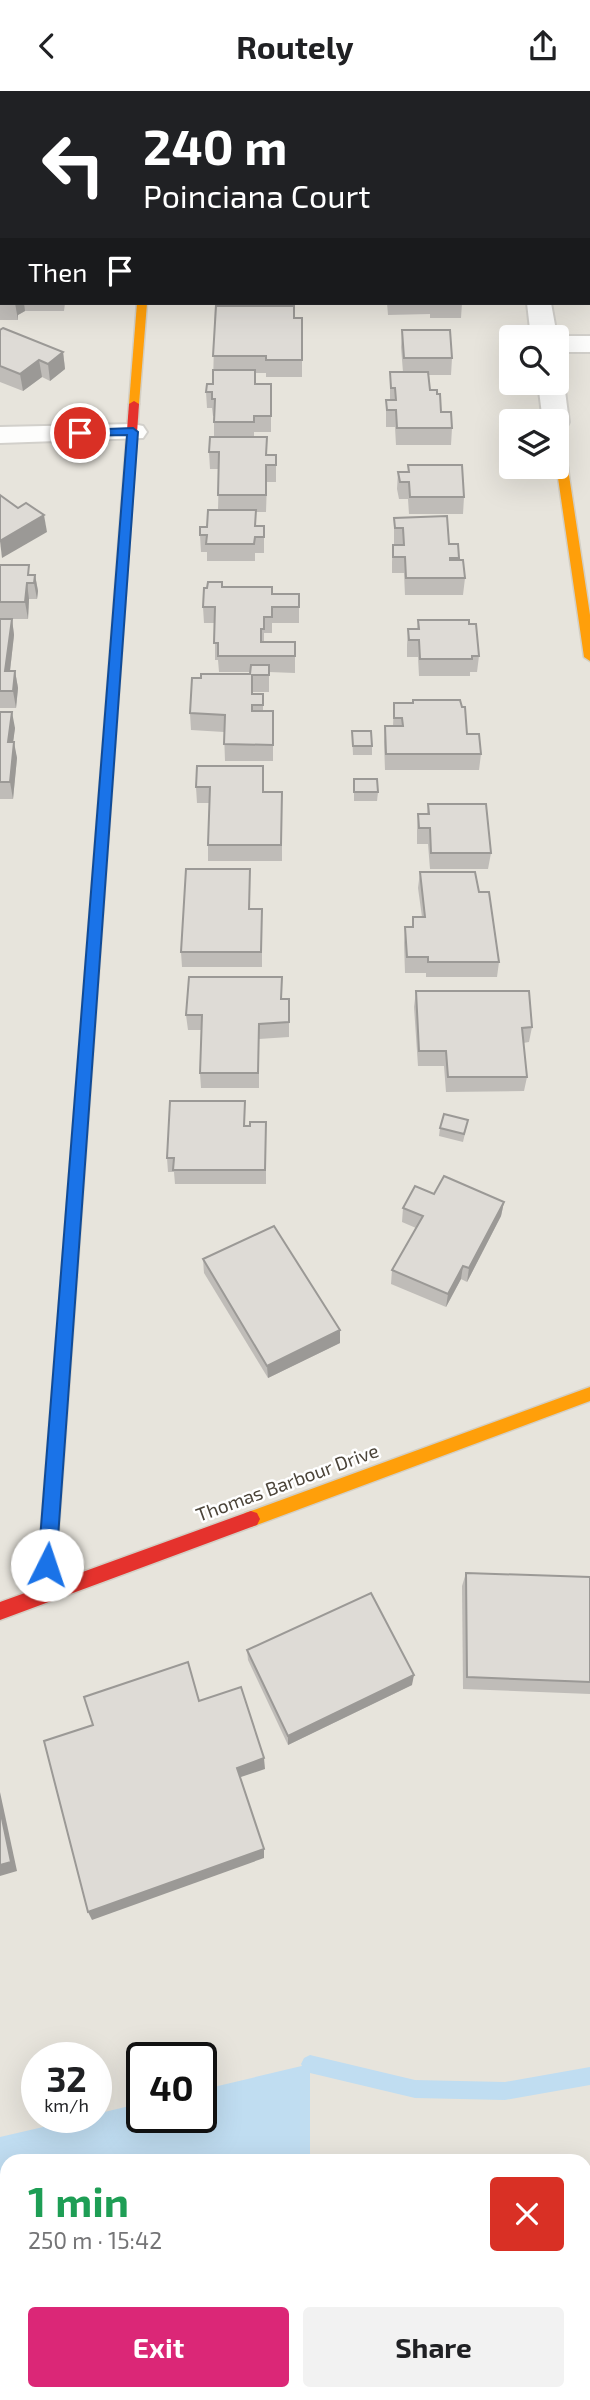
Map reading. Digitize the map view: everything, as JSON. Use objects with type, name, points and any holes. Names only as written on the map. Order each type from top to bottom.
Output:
[{"type":"street","points":[[45,1593],[142,305]]},
{"type":"street","points":[[540,305],[543,325]]},
{"type":"street","points":[[569,344],[590,344]]},
{"type":"street","points":[[0,435],[133,432]]},
{"type":"street","points":[[564,479],[590,657]]},
{"type":"street","name":"Thomas Barbour Drive","points":[[0,1611],[590,1394]]},
{"type":"shaded area","points":[[0,305],[590,305],[590,2154],[0,2154]]},
{"type":"water","points":[[310,2064],[310,2154],[0,2154],[0,2137],[21,2132],[112,2133],[112,2110],[126,2107],[126,2133],[217,2133],[217,2086]]},
{"type":"building","points":[[216,306],[294,306],[294,318],[302,318],[302,360],[266,360],[266,356],[213,356]]},
{"type":"building","points":[[3,328],[63,352],[48,364],[39,360],[20,374],[0,366],[0,330]]},
{"type":"building","points":[[402,330],[450,330],[452,358],[404,358]]},
{"type":"building","points":[[213,370],[255,370],[255,384],[271,384],[271,416],[254,416],[254,422],[214,422],[215,399],[212,399],[212,392],[206,392],[207,384],[213,384]]},
{"type":"building","points":[[390,372],[428,372],[430,390],[437,390],[437,394],[440,394],[441,412],[451,412],[452,428],[397,428],[396,410],[387,410],[386,400],[396,400],[395,388],[391,388]]},
{"type":"building","points":[[210,437],[267,437],[266,455],[276,455],[276,465],[266,465],[266,495],[218,495],[219,452],[209,452]]},
{"type":"building","points":[[408,465],[462,465],[464,497],[410,497],[409,482],[400,482],[398,472],[409,472]]},
{"type":"building","points":[[0,495],[18,508],[26,503],[44,515],[0,541]]},
{"type":"building","points":[[208,510],[256,510],[255,526],[264,526],[264,537],[255,537],[254,544],[206,544],[207,535],[200,535],[200,527],[207,527]]},
{"type":"building","points":[[447,516],[449,544],[458,544],[459,558],[450,560],[463,560],[465,578],[406,578],[405,557],[393,557],[393,545],[404,545],[403,528],[395,528],[394,518]]},
{"type":"building","points":[[0,565],[29,565],[28,575],[35,575],[34,583],[27,583],[25,602],[0,602]]},
{"type":"building","points":[[208,582],[222,582],[222,587],[272,587],[272,594],[299,594],[299,607],[272,607],[272,617],[264,617],[264,629],[261,629],[261,642],[295,642],[295,656],[218,656],[218,643],[214,643],[215,607],[203,607],[204,588],[207,588]]},
{"type":"building","points":[[0,619],[12,619],[5,671],[15,671],[13,691],[0,691]]},
{"type":"building","points":[[418,620],[469,620],[469,624],[476,624],[479,656],[472,656],[472,659],[420,659],[419,640],[409,640],[408,629],[419,629]]},
{"type":"building","points":[[251,665],[269,665],[269,675],[252,675],[252,694],[263,694],[263,705],[252,705],[252,711],[273,711],[273,745],[224,744],[225,715],[190,713],[192,678],[201,678],[201,674],[250,674]]},
{"type":"building","points":[[413,700],[460,700],[462,707],[465,707],[467,734],[479,734],[481,754],[386,754],[385,726],[403,726],[402,718],[394,718],[394,703],[413,703]]},
{"type":"building","points":[[0,712],[12,712],[8,742],[14,742],[10,782],[0,782]]},
{"type":"building","points":[[352,731],[371,731],[372,746],[353,746]]},
{"type":"building","points":[[197,766],[263,766],[263,792],[282,792],[281,845],[208,845],[210,787],[196,787]]},
{"type":"building","points":[[354,779],[377,779],[378,792],[354,792]]},
{"type":"building","points":[[428,804],[486,804],[491,853],[431,853],[430,828],[419,828],[418,814],[429,814]]},
{"type":"building","points":[[186,869],[250,869],[249,909],[262,909],[261,952],[181,952]]},
{"type":"building","points":[[420,872],[475,872],[479,892],[489,892],[499,962],[428,962],[428,957],[407,957],[405,927],[413,927],[413,917],[425,917]]},
{"type":"building","points":[[189,977],[282,977],[281,999],[289,999],[289,1022],[259,1024],[258,1073],[200,1073],[202,1015],[186,1015]]},
{"type":"building","points":[[416,991],[529,991],[532,1027],[522,1028],[527,1077],[448,1077],[446,1051],[419,1051]]},
{"type":"building","points":[[170,1101],[245,1101],[244,1126],[250,1126],[250,1122],[266,1122],[265,1170],[173,1170],[174,1158],[167,1158]]},
{"type":"building","points":[[444,1114],[468,1120],[464,1134],[440,1128]]},
{"type":"building","points":[[444,1176],[504,1202],[469,1268],[463,1266],[448,1294],[392,1270],[423,1216],[403,1208],[415,1186],[434,1194]]},
{"type":"building","points":[[274,1226],[340,1330],[267,1366],[203,1259]]},
{"type":"building","points":[[466,1573],[590,1577],[590,1682],[467,1677]]},
{"type":"building","points":[[371,1593],[414,1675],[288,1736],[247,1650]]},
{"type":"building","points":[[188,1662],[199,1701],[241,1687],[264,1758],[237,1768],[264,1849],[88,1912],[44,1741],[93,1725],[84,1697]]},
{"type":"building","points":[[0,1809],[11,1862],[0,1865]]},
{"type":"waterway","points":[[310,2064],[415,2089],[505,2091],[590,2076]]},
{"type":"traffic: fast","points":[[69,1277],[116,651]]},
{"type":"traffic: slow","points":[[134,404],[142,305]]},
{"type":"traffic: slow","points":[[564,479],[590,657]]},
{"type":"traffic: slow","points":[[251,1519],[590,1394]]},
{"type":"traffic: jam","points":[[116,651],[134,404]]},
{"type":"traffic: jam","points":[[45,1593],[69,1277]]},
{"type":"traffic: jam","points":[[0,1611],[251,1519]]},
{"type":"route","points":[[47,1565],[133,432],[80,433]]}]
